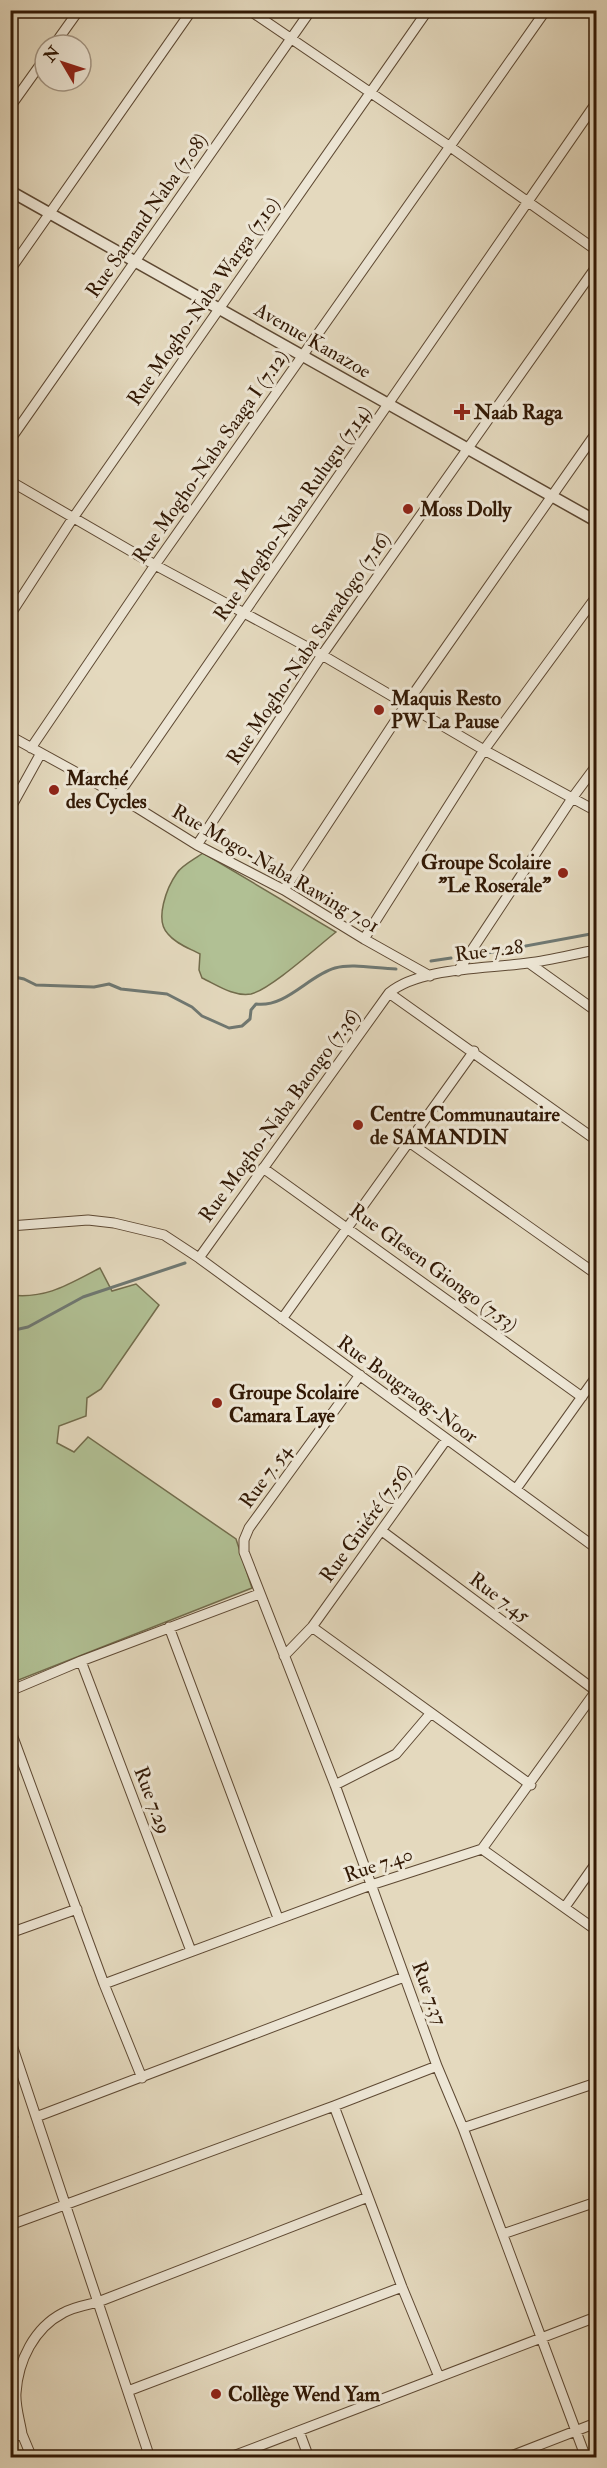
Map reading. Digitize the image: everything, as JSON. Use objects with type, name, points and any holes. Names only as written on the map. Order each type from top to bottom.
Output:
[{"type":"street","points":[[63,33],[79,10]]},
{"type":"street","points":[[10,270],[192,10]]},
{"type":"street","points":[[249,10],[369,94],[528,200],[597,250]]},
{"type":"street","name":"Rue Samand Naba (7.08)","points":[[10,440],[311,10]]},
{"type":"street","name":"Rue Mogho-Naba Warga (7.10)","points":[[10,615],[73,518],[428,10]]},
{"type":"street","name":"Rue Mogho-Naba Saaga I (7.12)","points":[[31,748],[155,565],[546,10]]},
{"type":"street","points":[[10,107],[33,75]]},
{"type":"street","name":"Rue Mogho-Naba Rulugu (7.14)","points":[[118,795],[597,103]]},
{"type":"street","name":"Avenue Kanazoe","points":[[10,191],[597,521]]},
{"type":"street","name":"Rue Mogho-Naba Sawadogo (7.16)","points":[[197,845],[322,655],[597,267]]},
{"type":"street","points":[[284,890],[407,703],[597,433]]},
{"type":"street","points":[[10,481],[155,565],[407,703],[484,750],[597,811]]},
{"type":"street","points":[[364,939],[484,750],[597,597]]},
{"type":"street","name":"Rue Mogo-Naba Rawing 7.01","points":[[10,736],[118,795],[197,845],[284,890],[430,976]]},
{"type":"street","points":[[10,809],[41,753]]},
{"type":"street","points":[[458,971],[573,797],[597,766]]},
{"type":"street","name":"Rue 7.28","points":[[389,993],[399,985],[430,976],[529,963],[597,950]]},
{"type":"street","points":[[529,963],[597,1011]]},
{"type":"street","points":[[389,993],[597,1140]]},
{"type":"street","name":"Rue Mogho-Naba Baongo (7.36)","points":[[199,1258],[389,993]]},
{"type":"street","points":[[282,1319],[474,1051]]},
{"type":"street","points":[[409,1142],[597,1274]]},
{"type":"street","name":"Rue Glesen Giongo (7.53)","points":[[263,1168],[582,1396]]},
{"type":"street","name":"Rue Bougraog-Noor","points":[[10,1226],[87,1220],[114,1223],[164,1235],[199,1258],[597,1548]]},
{"type":"street","name":"Rue 7. 54","points":[[244,1540],[249,1528],[360,1375]]},
{"type":"street","points":[[516,1489],[597,1377]]},
{"type":"street","name":"Rue Guiéré (7.56)","points":[[284,1656],[312,1627],[446,1440]]},
{"type":"street","name":"Rue 7.45","points":[[382,1531],[597,1691]]},
{"type":"street","name":"Rue 7.37","points":[[244,1540],[244,1552],[335,1785],[437,2066],[463,2128],[586,2457]]},
{"type":"street","points":[[10,1691],[81,1661],[260,1594]]},
{"type":"street","points":[[169,1627],[278,1918]]},
{"type":"street","points":[[312,1627],[531,1785]]},
{"type":"street","name":"Rue 7.29","points":[[81,1661],[191,1951]]},
{"type":"street","points":[[597,1691],[531,1785],[482,1849],[597,1930]]},
{"type":"street","points":[[335,1785],[396,1754],[430,1713]]},
{"type":"street","points":[[10,1729],[104,1984],[142,2078]]},
{"type":"street","name":"Rue 7.40","points":[[104,1984],[278,1918],[482,1849]]},
{"type":"street","points":[[565,1907],[597,1863]]},
{"type":"street","points":[[10,1933],[77,1909]]},
{"type":"street","points":[[36,2117],[404,1977]]},
{"type":"street","points":[[10,2039],[150,2457]]},
{"type":"street","points":[[10,2225],[67,2206],[437,2066]]},
{"type":"street","points":[[463,2128],[597,2083]]},
{"type":"street","points":[[334,2106],[402,2287],[439,2377]]},
{"type":"street","points":[[32,2457],[22,2434],[16,2394],[22,2361],[38,2333],[49,2321],[64,2312],[98,2302],[368,2197]]},
{"type":"street","points":[[503,2234],[597,2202]]},
{"type":"street","points":[[128,2391],[402,2287]]},
{"type":"street","points":[[228,2457],[597,2317]]},
{"type":"street","points":[[506,2457],[597,2423]]},
{"type":"street","points":[[299,2431],[309,2457]]},
{"type":"street","points":[[10,2438],[22,2434]]},
{"type":"green space","points":[[203,853],[336,932],[282,976],[251,994],[238,994],[202,978],[199,970],[200,954],[179,943],[168,934],[162,921],[162,912],[169,886],[179,870]]},
{"type":"green space","points":[[100,1268],[112,1291],[136,1284],[159,1305],[101,1389],[87,1398],[86,1416],[59,1426],[57,1443],[74,1452],[88,1437],[236,1539],[252,1588],[11,1683],[11,1295],[36,1295],[57,1289]]},
{"type":"waterway","points":[[482,954],[596,933]]},
{"type":"waterway","points":[[431,961],[451,958]]},
{"type":"waterway","points":[[10,976],[36,985],[94,987],[109,984],[121,989],[167,994],[192,1007],[202,1016],[229,1028],[242,1026],[250,1019],[251,1010],[256,1004],[277,1001],[335,968],[357,966],[396,969]]},
{"type":"waterway","points":[[10,1331],[28,1327],[83,1297],[185,1263]]},
{"type":"waterway","points":[[10,2139],[17,2137]]},
{"type":"place","name":"Naab Raga","points":[[462,412]]},
{"type":"place","name":"Moss Dolly","points":[[408,509]]},
{"type":"place","name":"Maquis Resto PW La Pause","points":[[379,710]]},
{"type":"place","name":"Marché des Cycles","points":[[54,790]]},
{"type":"place","name":"Groupe Scolaire \"Le Roserale\"","points":[[563,873]]},
{"type":"place","name":"Centre Communautaire de SAMANDIN","points":[[358,1125]]},
{"type":"place","name":"Groupe Scolaire Camara Laye","points":[[217,1403]]},
{"type":"place","name":"Collège Wend Yam","points":[[216,2394]]}]
